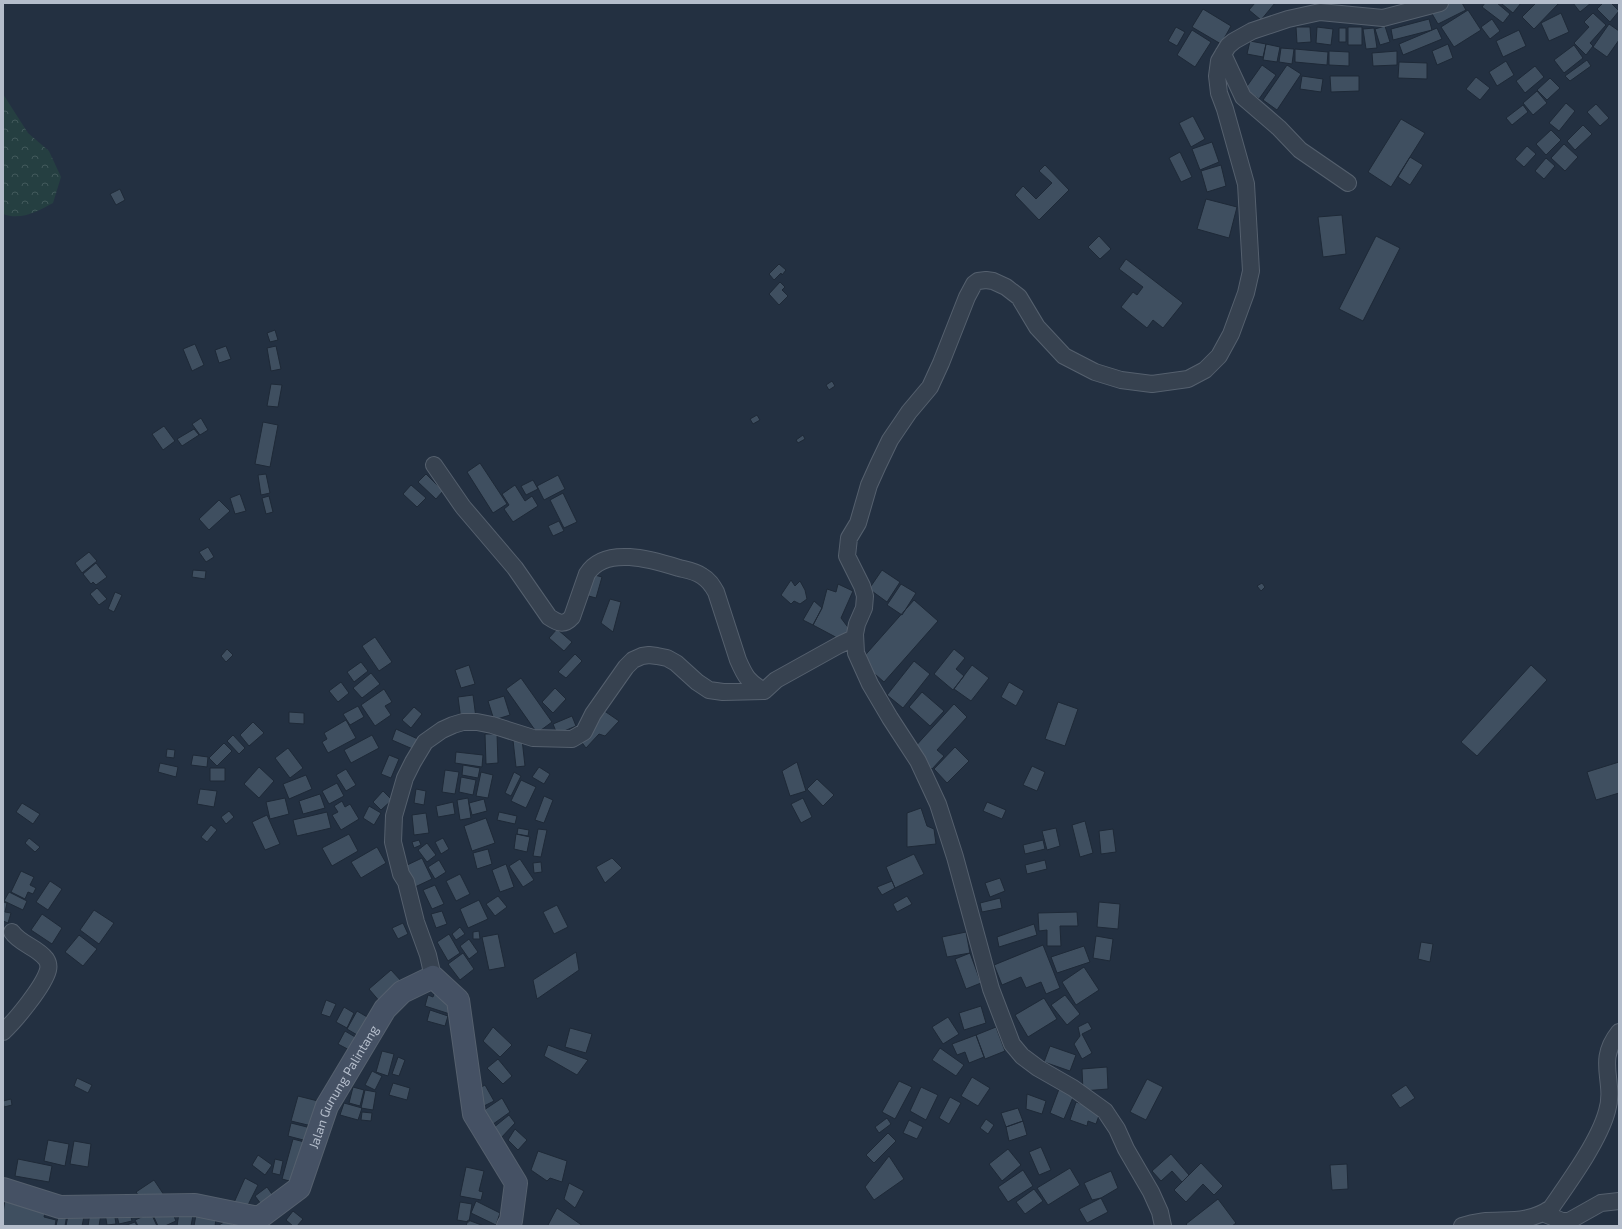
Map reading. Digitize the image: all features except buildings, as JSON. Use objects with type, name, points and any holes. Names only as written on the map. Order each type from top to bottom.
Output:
[{"type":"street","points":[[1163,1226],[1160,1212],[1151,1192],[1126,1149],[1117,1129],[1105,1111],[1073,1088],[1038,1068],[1022,1056],[1012,1044],[991,989],[956,857],[938,804],[918,761],[870,684],[856,653],[854,638],[857,624],[864,608],[865,596],[862,586],[847,556],[849,538],[858,522],[869,485],[890,440],[909,412],[930,387],[967,297],[978,281],[993,281],[1006,287],[1019,297],[1037,327],[1064,356],[1096,372],[1121,380],[1152,384],[1188,379],[1205,370],[1219,356],[1239,314],[1251,271],[1246,184],[1225,109],[1219,93],[1217,76],[1219,61],[1228,46],[1252,31],[1288,19],[1320,12],[1383,18],[1440,3]]},
{"type":"street","points":[[1223,54],[1243,97],[1279,128],[1300,150],[1348,183]]},
{"type":"street","points":[[434,465],[463,507],[515,568],[549,617],[563,624],[568,622],[572,617],[590,568],[604,561],[617,557],[637,557],[656,560],[696,572],[711,582],[716,592],[738,660],[745,675],[750,683],[764,691]]},
{"type":"street","points":[[508,1226],[511,1221],[516,1183],[474,1114],[458,1000],[433,977],[428,955],[416,922],[406,882],[401,874],[393,842],[394,816],[401,792],[413,762],[425,742],[453,725],[477,722],[492,724],[532,738],[572,739],[584,732],[592,714],[626,667],[633,660],[649,654],[671,660],[709,690],[723,692],[764,691],[776,680],[854,638]]},
{"type":"street","points":[[3,1032],[42,983],[48,969],[46,959],[12,932]]},
{"type":"street","name":"Jalan Gunung Palintang","points":[[3,1189],[60,1207],[195,1205],[259,1218],[299,1188],[327,1106],[385,1009],[402,992],[433,977]]},
{"type":"street","points":[[1462,1226],[1469,1223],[1526,1225],[1534,1222],[1546,1214],[1557,1200],[1598,1134],[1607,1110],[1609,1098],[1607,1078],[1608,1052],[1611,1043],[1619,1032]]},
{"type":"street","points":[[1546,1214],[1565,1222],[1601,1203],[1619,1201]]},
{"type":"green space","points":[[3,94],[28,133],[49,151],[61,177],[53,203],[23,216],[10,216],[3,214]]}]
